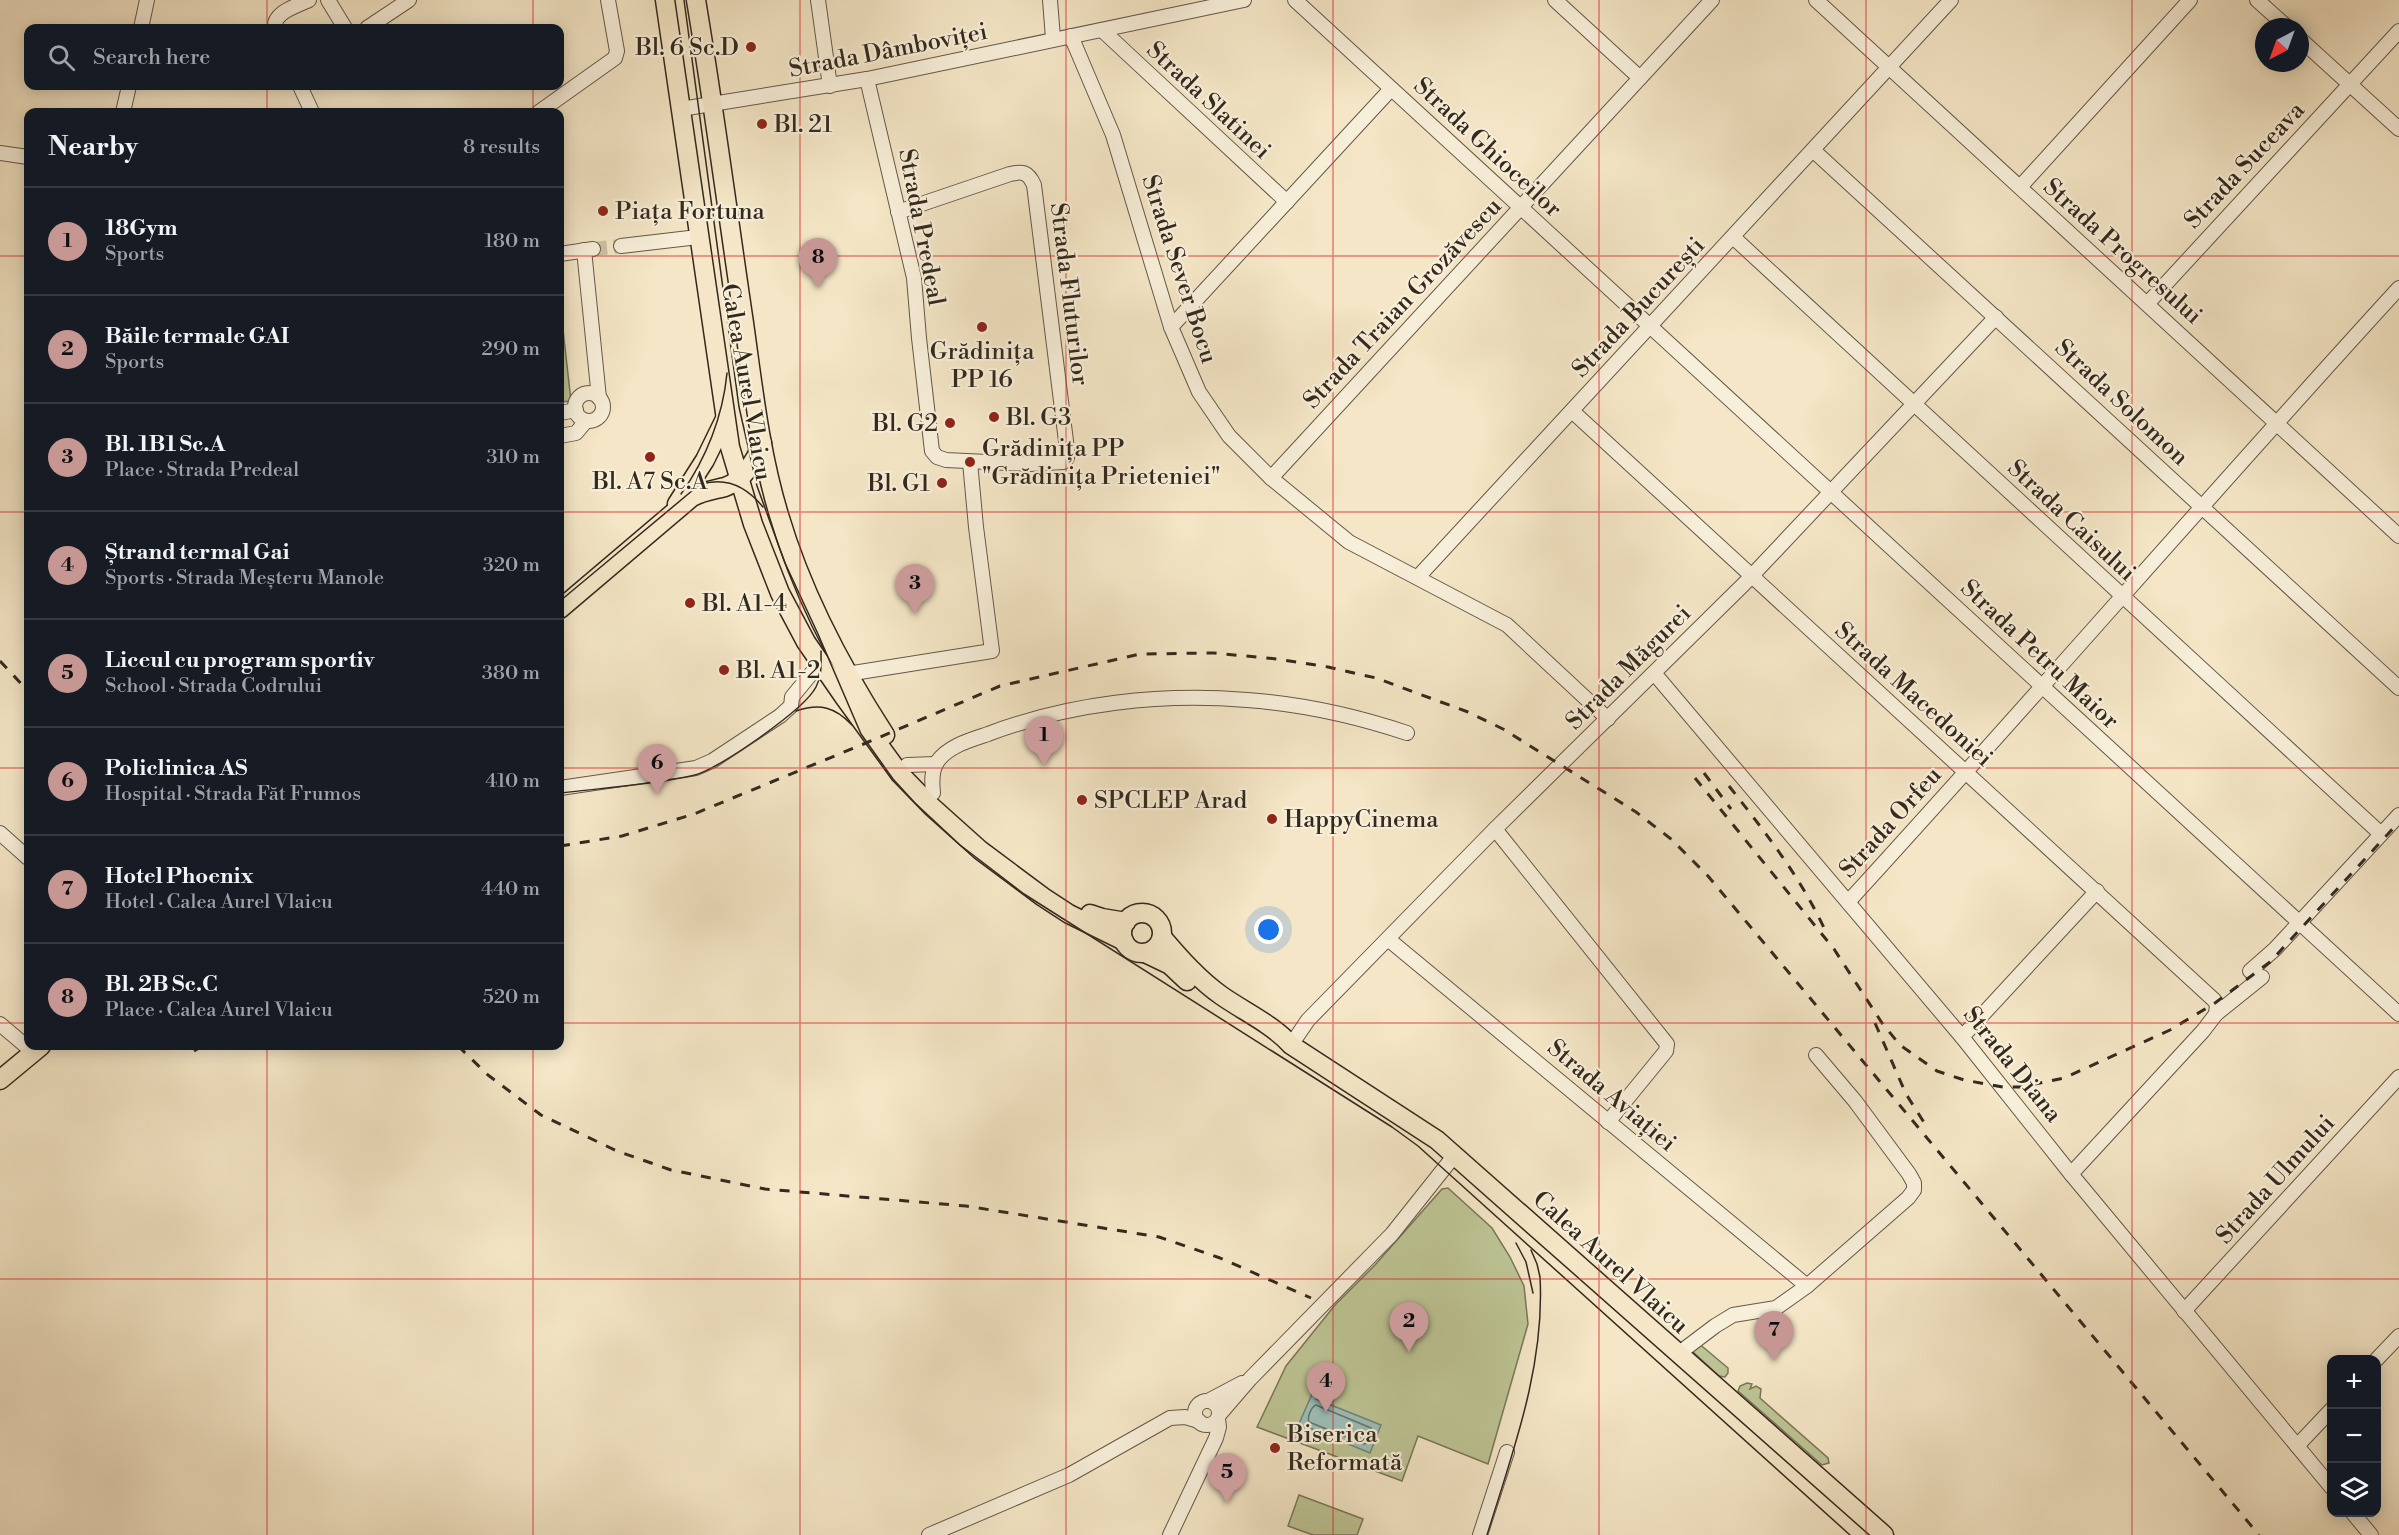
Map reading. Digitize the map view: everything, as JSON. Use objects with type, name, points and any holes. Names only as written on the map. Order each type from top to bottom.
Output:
[{"type":"main road","name":"Calea Aurel Vlaicu","points":[[665,0],[725,419],[738,479],[771,575],[796,624],[820,663],[900,774],[947,822],[1005,870],[1069,914],[1124,941],[1135,951],[1145,953],[1170,965],[1202,996],[1229,1015],[1281,1046],[1291,1045]]},
{"type":"main road","name":"Calea Aurel Vlaicu","points":[[696,0],[762,443],[770,482],[791,553],[847,674],[885,735],[907,765],[933,793],[1003,854],[1069,901],[1094,915],[1126,922],[1137,914],[1152,915],[1159,922],[1162,937],[1208,985],[1279,1033],[1291,1045],[1417,1126],[1455,1156],[1884,1535]]},
{"type":"main road","points":[[671,514],[705,460],[725,419]]},
{"type":"main road","points":[[564,606],[671,514],[702,492],[724,487],[738,479],[755,459],[762,443]]},
{"type":"main road","points":[[1124,941],[1123,931],[1126,922]]},
{"type":"main road","points":[[1145,953],[1156,948],[1162,937]]},
{"type":"main road","points":[[0,1080],[36,1050]]},
{"type":"street","points":[[142,24],[147,0]]},
{"type":"street","points":[[274,24],[278,15],[309,0]]},
{"type":"street","points":[[328,0],[343,24]]},
{"type":"street","points":[[373,24],[409,0]]},
{"type":"street","points":[[545,108],[615,58],[617,51],[608,0]]},
{"type":"street","points":[[818,0],[830,86]]},
{"type":"street","points":[[1050,0],[1053,38]]},
{"type":"street","name":"Strada Dâmboviței","points":[[681,109],[867,79],[1053,38],[1244,0]]},
{"type":"street","name":"Strada Ghioceilor","points":[[1295,0],[1650,327]]},
{"type":"street","points":[[1555,0],[1641,78]]},
{"type":"street","name":"Strada Traian Grozăvescu","points":[[1271,478],[1712,0]]},
{"type":"street","name":"Strada Progresului","points":[[1816,0],[2399,536]]},
{"type":"street","name":"Strada București","points":[[1418,577],[1952,0]]},
{"type":"street","points":[[2020,187],[2190,0]]},
{"type":"street","points":[[2257,0],[2277,18]]},
{"type":"street","name":"Strada Slatinei","points":[[1102,30],[1287,202]]},
{"type":"street","name":"Strada Suceava","points":[[2148,303],[2399,31]]},
{"type":"street","name":"Strada Sever Bocu","points":[[1071,36],[1113,135],[1171,327],[1199,392],[1239,448],[1271,478],[1357,547],[1507,625],[1608,718]]},
{"type":"street","points":[[2309,47],[2399,129]]},
{"type":"street","name":"Strada Predeal","points":[[867,79],[914,278],[931,446],[934,456]]},
{"type":"street","points":[[1171,327],[1392,89]]},
{"type":"street","points":[[124,108],[128,90]]},
{"type":"street","points":[[302,90],[310,108]]},
{"type":"street","name":"Strada Solomon","points":[[1814,151],[2399,688]]},
{"type":"street","points":[[0,153],[24,156]]},
{"type":"street","name":"Strada Fluturilor","points":[[898,212],[1021,172],[1026,173],[1030,178],[1035,196],[1067,449],[1065,460],[1060,463],[1030,464],[970,462],[940,459],[934,456]]},
{"type":"street","points":[[621,246],[698,237]]},
{"type":"street","name":"Strada Caisului","points":[[1733,237],[2381,834]]},
{"type":"street","points":[[564,253],[589,250],[599,398],[603,405],[602,413],[596,419],[586,421],[576,433],[564,435]]},
{"type":"street","name":"Strada Orfeu","points":[[1848,902],[2276,422],[2399,288]]},
{"type":"street","name":"Strada Măgurei","points":[[1291,1045],[1308,1020],[1495,829],[1752,576],[1996,317]]},
{"type":"street","name":"Strada Petru Maior","points":[[1650,327],[2399,1014]]},
{"type":"street","points":[[586,421],[576,410],[577,401],[583,395],[591,393],[599,398]]},
{"type":"street","points":[[564,412],[576,410]]},
{"type":"street","name":"Strada Macedoniei","points":[[1572,411],[2214,1000],[2217,1005],[2216,1014]]},
{"type":"street","points":[[847,674],[992,651],[970,462]]},
{"type":"street","points":[[564,787],[696,768],[712,761],[771,723],[791,706],[792,697],[820,663]]},
{"type":"street","name":"Strada Diana","points":[[1654,673],[1962,1037],[2071,1174],[2327,1483]]},
{"type":"street","points":[[933,793],[932,781],[936,764],[955,747],[1022,722],[1098,705],[1142,700],[1216,698],[1278,703],[1340,714],[1407,732]]},
{"type":"street","points":[[907,765],[936,764]]},
{"type":"street","points":[[2071,1174],[2399,815]]},
{"type":"street","points":[[1495,829],[1667,1044],[1666,1051],[1608,1122]]},
{"type":"street","points":[[0,833],[24,854]]},
{"type":"street","points":[[1962,1037],[2097,891]]},
{"type":"street","name":"Strada Aviației","points":[[1388,939],[1807,1286]]},
{"type":"street","points":[[0,1024],[24,1040]]},
{"type":"street","points":[[1678,1354],[1733,1315],[1781,1305],[1807,1286],[1895,1211],[1914,1190],[1914,1183],[1855,1101],[1816,1055]]},
{"type":"street","name":"Strada Ulmului","points":[[2184,1311],[2399,1077]]},
{"type":"street","points":[[1170,1418],[1185,1417],[1211,1424],[1219,1417],[1250,1379],[1392,1234],[1455,1156]]},
{"type":"street","points":[[2381,1355],[2399,1336]]},
{"type":"street","points":[[928,1535],[1069,1475],[1170,1418],[1183,1408],[1203,1403],[1250,1379]]},
{"type":"street","points":[[1170,1535],[1218,1431],[1217,1406],[1203,1403]]},
{"type":"street","points":[[1203,1403],[1195,1413],[1210,1448]]},
{"type":"street","points":[[2297,1446],[2330,1409]]},
{"type":"street","points":[[1480,1535],[1507,1452]]},
{"type":"street","points":[[2356,1517],[2371,1535]]},
{"type":"green space","points":[[564,339],[571,401],[564,402]]},
{"type":"green space","points":[[1448,1188],[1492,1228],[1524,1286],[1528,1324],[1488,1464],[1418,1436],[1402,1481],[1257,1427],[1286,1366],[1335,1305],[1375,1265],[1442,1189]]},
{"type":"green space","points":[[1697,1342],[1728,1368],[1725,1377],[1719,1376],[1692,1351]]},
{"type":"green space","points":[[1747,1383],[1752,1384],[1750,1389],[1756,1386],[1761,1389],[1760,1398],[1828,1458],[1829,1463],[1822,1465],[1738,1391],[1740,1386]]},
{"type":"green space","points":[[1299,1495],[1363,1519],[1357,1535],[1313,1535],[1288,1526]]},
{"type":"water","points":[[1312,1394],[1317,1396],[1316,1399],[1381,1425],[1370,1453],[1305,1426],[1304,1428],[1298,1426]]},
{"type":"tunnel","points":[[593,249],[621,246]]},
{"type":"tram line","points":[[684,0],[739,407],[757,486],[785,563],[861,734],[893,779],[960,845],[1024,894],[1392,1127],[1418,1146],[1850,1535]]},
{"type":"tram line","points":[[681,494],[690,481],[712,436],[722,405],[727,373]]},
{"type":"tram line","points":[[564,598],[699,485],[709,482],[726,482],[742,488],[763,507]]},
{"type":"tram line","points":[[564,793],[628,786],[695,775],[722,762],[779,723],[809,697],[819,679],[821,651]]},
{"type":"tram line","points":[[796,711],[812,707],[827,708],[852,725]]},
{"type":"tram line","points":[[1516,1243],[1526,1262],[1533,1293]]},
{"type":"tram line","points":[[1487,1535],[1517,1440],[1532,1376],[1540,1310],[1540,1277],[1531,1250]]},
{"type":"railway","points":[[564,845],[622,836],[694,814],[1000,686],[1140,654],[1214,653],[1328,667],[1376,678],[1468,712],[1503,729],[1636,812],[1671,839],[1708,876],[2259,1535]]},
{"type":"railway","points":[[0,661],[24,687]]},
{"type":"railway","points":[[1704,773],[1731,809]]},
{"type":"railway","points":[[1695,778],[1834,949],[1882,1023],[1900,1045],[1937,1071],[1964,1080],[2003,1087],[2021,1087],[2064,1078],[2170,1030],[2215,1003],[2270,962],[2399,822]]},
{"type":"railway","points":[[1729,786],[1793,873],[1825,930]]},
{"type":"railway","points":[[1875,1023],[1906,1094],[1925,1124]]},
{"type":"railway","points":[[462,1050],[488,1075],[541,1115],[617,1151],[671,1170],[765,1189],[966,1206],[1159,1237],[1220,1258],[1311,1298]]},
{"type":"place","name":"Bl. 6 Sc.D","points":[[751,47]]},
{"type":"place","name":"Bl. 21","points":[[762,124]]},
{"type":"place","name":"Piața Fortuna","points":[[603,211]]},
{"type":"place","name":"Bl. 2B Sc.C","points":[[818,288]]},
{"type":"place","name":"Grădinița PP 16","points":[[982,327]]},
{"type":"place","name":"Bl. G3","points":[[994,417]]},
{"type":"place","name":"Bl. G2","points":[[950,423]]},
{"type":"place","name":"Bl. A7 Sc.A","points":[[650,457]]},
{"type":"place","name":"Grădinița PP \"Grădinița Prieteniei\"","points":[[970,462]]},
{"type":"place","name":"Bl. G1","points":[[942,483]]},
{"type":"place","name":"Bl. A1-4","points":[[690,603]]},
{"type":"place","name":"Bl. 1B1 Sc.A","points":[[915,614]]},
{"type":"place","name":"Bl. A1-2","points":[[724,670]]},
{"type":"place","name":"18Gym","points":[[1044,766]]},
{"type":"place","name":"Policlinica AS","points":[[657,794]]},
{"type":"place","name":"SPCLEP Arad","points":[[1082,800]]},
{"type":"place","name":"HappyCinema","points":[[1272,819]]},
{"type":"place","name":"Băile termale GAI","points":[[1409,1352]]},
{"type":"place","name":"Hotel Phoenix","points":[[1774,1361]]},
{"type":"place","name":"Ștrand termal Gai","points":[[1326,1412]]},
{"type":"place","name":"Biserica Reformată","points":[[1275,1448]]},
{"type":"place","name":"Liceul cu program sportiv","points":[[1227,1503]]}]
